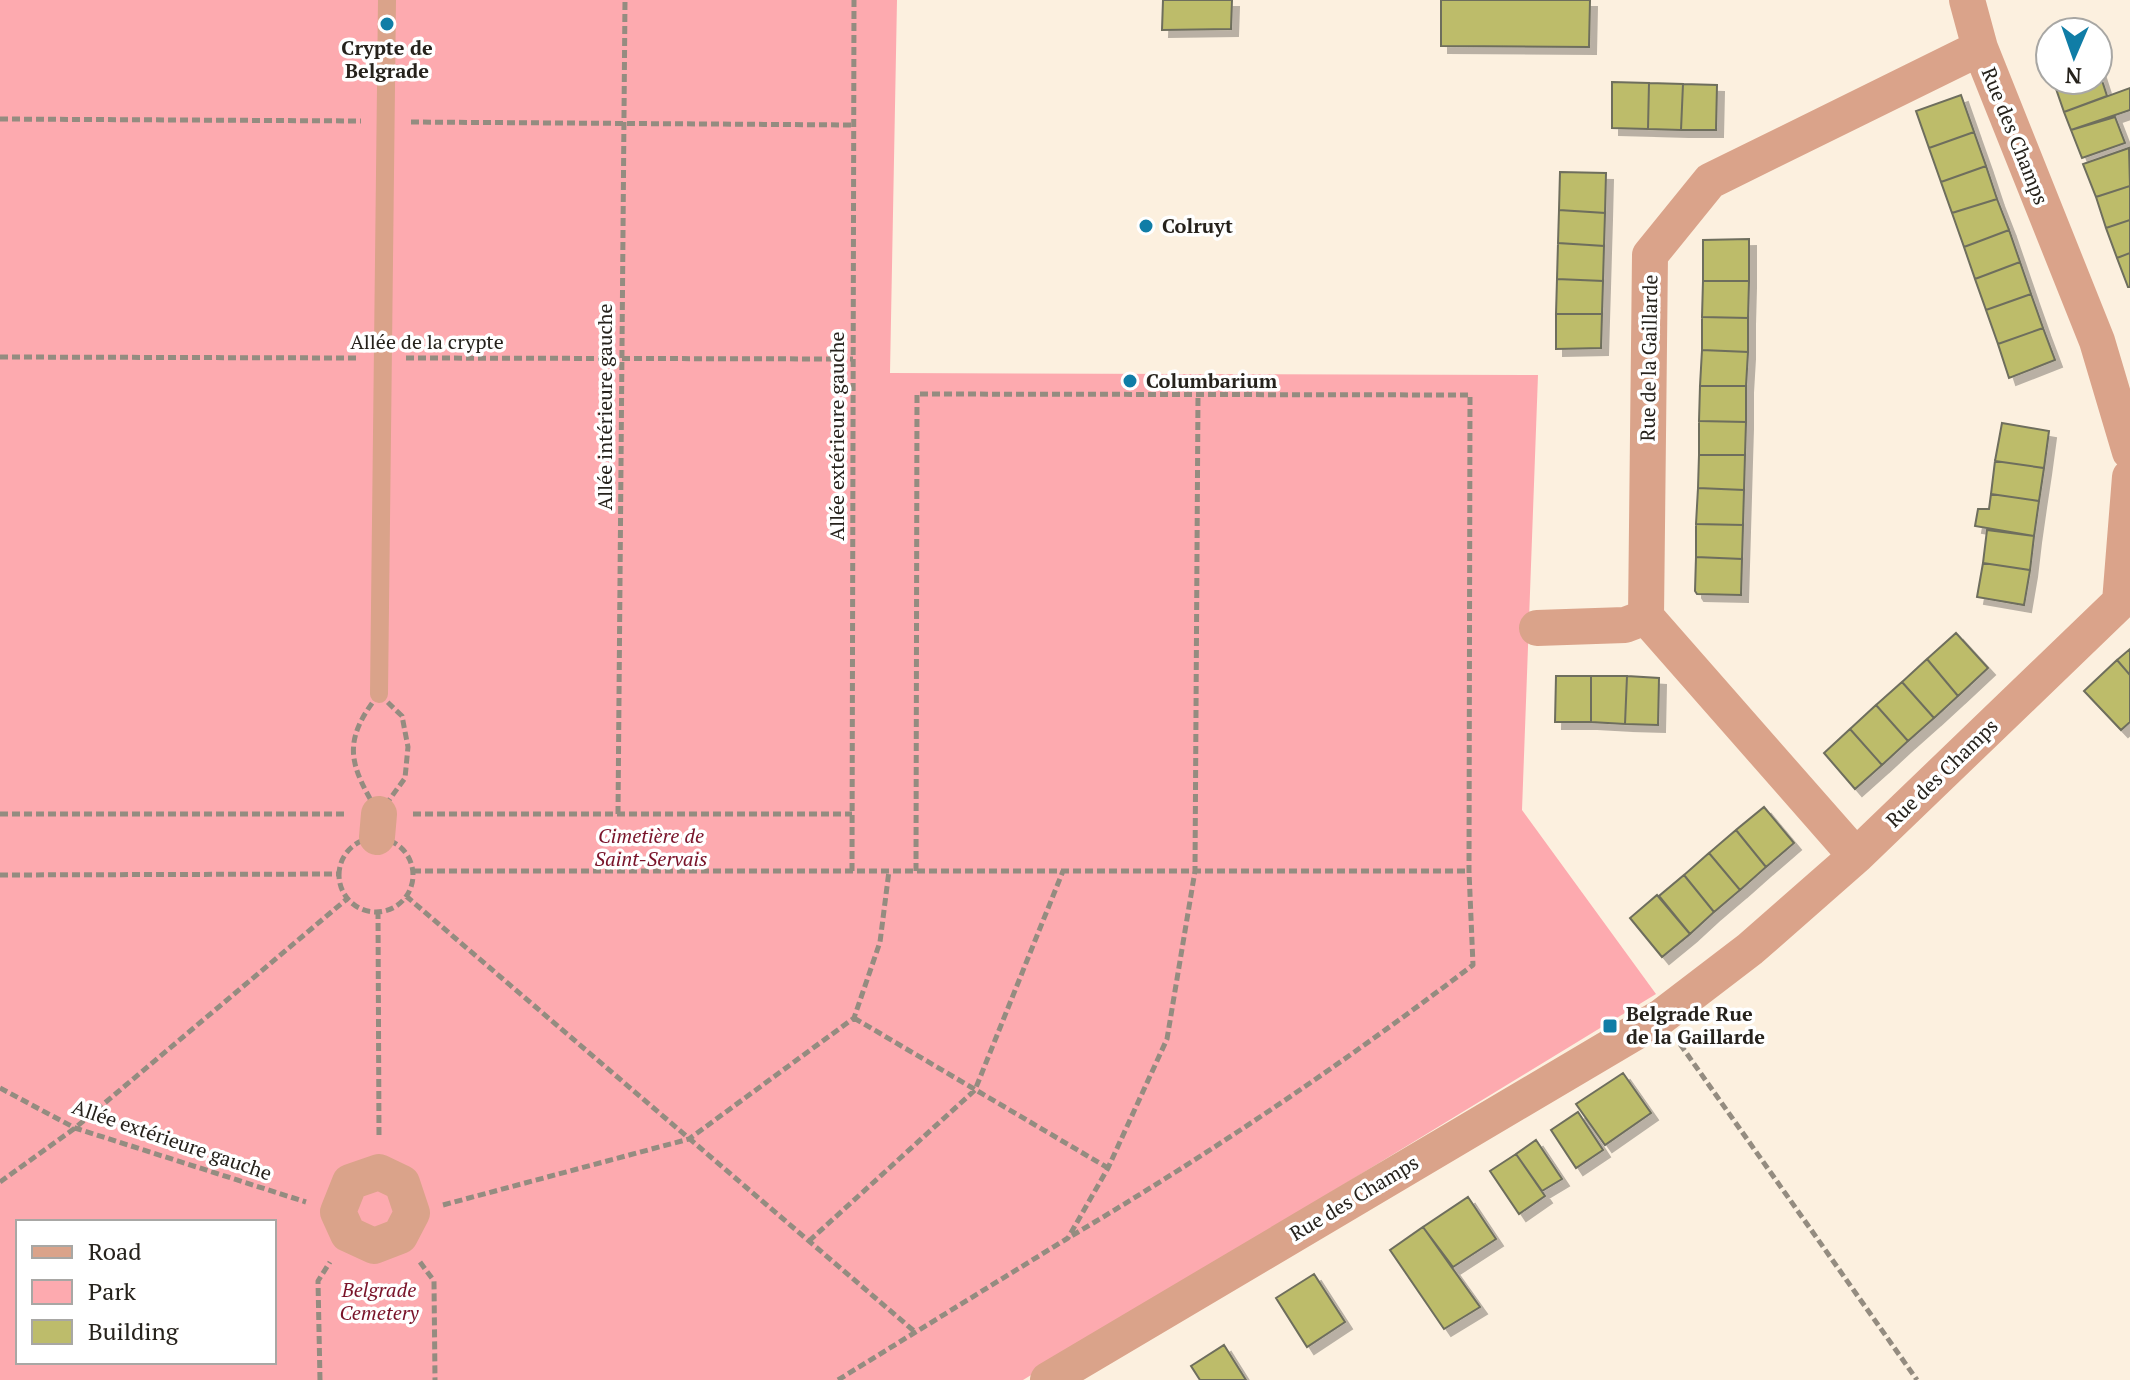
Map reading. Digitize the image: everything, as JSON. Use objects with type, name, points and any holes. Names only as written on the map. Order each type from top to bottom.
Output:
[{"type":"street","name":"Rue des Champs","points":[[1967,0],[1980,48],[2097,341],[2130,452]]},
{"type":"street","name":"Rue de la Gaillarde","points":[[1646,617],[1650,255],[1710,181],[1980,48]]},
{"type":"street","name":"Rue des Champs","points":[[1048,1380],[1661,1017],[1750,949],[1856,856],[2125,598],[2130,477]]},
{"type":"street","points":[[1537,628],[1625,625],[1646,617],[1856,856]]},
{"type":"street","points":[[379,1172],[402,1183],[406,1225],[374,1246],[343,1223],[350,1182],[379,1172]]},
{"type":"lane","points":[[379,694],[387,0]]},
{"type":"path","name":"Allée intérieure gauche","points":[[618,814],[625,0]]},
{"type":"path","name":"Allée extérieure gauche","points":[[852,871],[854,0]]},
{"type":"path","points":[[0,119],[854,125]]},
{"type":"path","name":"Allée de la crypte","points":[[0,357],[853,359]]},
{"type":"path","points":[[838,1380],[1130,1201],[1372,1042],[1473,965],[1469,871],[1470,395],[917,394],[916,871]]},
{"type":"path","points":[[1068,1238],[1108,1168],[1167,1039],[1195,871],[1198,395]]},
{"type":"path","points":[[379,694],[402,716],[408,747],[405,778],[379,818],[358,779],[352,748],[360,717],[379,694]]},
{"type":"path","points":[[0,814],[379,818],[852,814]]},
{"type":"path","points":[[413,871],[1469,871]]},
{"type":"path","points":[[435,1380],[434,1281],[406,1225],[689,1139],[854,1018],[880,942],[889,871]]},
{"type":"path","points":[[809,1241],[975,1090],[1063,871]]},
{"type":"path","points":[[0,875],[339,874]]},
{"type":"path","points":[[406,896],[914,1331]]},
{"type":"path","points":[[0,1182],[75,1128],[348,898]]},
{"type":"path","points":[[378,911],[379,1172]]},
{"type":"path","points":[[1661,1017],[1917,1380]]},
{"type":"path","points":[[854,1018],[1108,1168]]},
{"type":"path","name":"Allée extérieure gauche","points":[[0,1088],[75,1128],[343,1223]]},
{"type":"path","points":[[320,1380],[318,1281],[343,1223]]},
{"type":"green space","name":"Cimetière de Saint-Servais","points":[[0,0],[897,0],[890,373],[1538,375],[1522,810],[1656,994],[1023,1380],[0,1380]]},
{"type":"building","points":[[1163,0],[1232,0],[1231,29],[1162,30]]},
{"type":"building","points":[[1441,0],[1590,0],[1589,47],[1441,46]]},
{"type":"building","points":[[1612,82],[1649,83],[1648,129],[1612,128]]},
{"type":"building","points":[[1649,83],[1683,84],[1681,130],[1648,129]]},
{"type":"building","points":[[1683,84],[1717,85],[1716,130],[1681,130]]},
{"type":"building","points":[[2130,88],[2130,110],[2071,130],[2064,112]]},
{"type":"building","points":[[1961,95],[1974,132],[1929,148],[1916,111]]},
{"type":"building","points":[[2058,96],[2107,96],[2064,112]]},
{"type":"building","points":[[2115,117],[2125,143],[2082,158],[2071,130]]},
{"type":"building","points":[[1974,132],[1986,166],[1941,182],[1929,148]]},
{"type":"building","points":[[2129,148],[2130,186],[2096,197],[2083,164]]},
{"type":"building","points":[[1986,166],[1997,199],[1952,213],[1941,182]]},
{"type":"building","points":[[1560,172],[1606,173],[1605,213],[1559,210]]},
{"type":"building","points":[[2130,186],[2130,220],[2106,228],[2096,197]]},
{"type":"building","points":[[1997,199],[2009,230],[1964,247],[1952,213]]},
{"type":"building","points":[[1559,210],[1605,213],[1604,246],[1558,243]]},
{"type":"building","points":[[2130,220],[2130,253],[2117,258],[2106,228]]},
{"type":"building","points":[[2009,230],[2020,262],[1975,279],[1964,247]]},
{"type":"building","points":[[1749,239],[1749,281],[1703,281],[1703,240]]},
{"type":"building","points":[[1558,243],[1604,246],[1603,281],[1557,279]]},
{"type":"building","points":[[2130,253],[2130,287],[2128,287],[2117,258]]},
{"type":"building","points":[[2020,262],[2031,294],[1986,310],[1975,279]]},
{"type":"building","points":[[1557,279],[1603,281],[1602,314],[1556,314]]},
{"type":"building","points":[[1703,281],[1749,281],[1748,318],[1702,317]]},
{"type":"building","points":[[2031,294],[2043,328],[1998,344],[1986,310]]},
{"type":"building","points":[[1556,314],[1602,314],[1601,348],[1556,349]]},
{"type":"building","points":[[1702,317],[1748,318],[1748,352],[1702,350]]},
{"type":"building","points":[[2043,328],[2055,360],[2009,378],[1998,344]]},
{"type":"building","points":[[1702,350],[1748,352],[1746,386],[1700,386]]},
{"type":"building","points":[[1700,386],[1746,386],[1746,422],[1699,421]]},
{"type":"building","points":[[1699,421],[1746,422],[1745,455],[1699,455]]},
{"type":"building","points":[[2002,423],[2049,431],[2044,468],[1995,461]]},
{"type":"building","points":[[1699,455],[1745,455],[1744,490],[1698,488]]},
{"type":"building","points":[[1995,461],[2044,468],[2039,501],[1991,494]]},
{"type":"building","points":[[1698,488],[1744,490],[1743,525],[1696,524]]},
{"type":"building","points":[[1991,494],[2039,501],[2034,536],[1975,526],[1978,509],[1989,509]]},
{"type":"building","points":[[1696,524],[1743,525],[1742,559],[1696,557]]},
{"type":"building","points":[[1987,530],[2034,536],[2030,570],[1983,563]]},
{"type":"building","points":[[1696,557],[1742,559],[1741,595],[1697,594]]},
{"type":"building","points":[[1983,563],[2030,570],[2024,605],[1977,597]]},
{"type":"building","points":[[1956,633],[1988,668],[1958,696],[1927,659]]},
{"type":"building","points":[[2130,649],[2130,675],[2117,660]]},
{"type":"building","points":[[1927,659],[1958,696],[1934,718],[1902,682]]},
{"type":"building","points":[[2117,660],[2130,675],[2130,722],[2121,730],[2084,691]]},
{"type":"building","points":[[1556,676],[1591,676],[1591,722],[1555,722]]},
{"type":"building","points":[[1591,676],[1627,676],[1625,724],[1591,722]]},
{"type":"building","points":[[1627,676],[1659,678],[1658,725],[1625,724]]},
{"type":"building","points":[[1902,682],[1934,718],[1908,741],[1876,705]]},
{"type":"building","points":[[1876,705],[1908,741],[1882,765],[1850,729]]},
{"type":"building","points":[[1850,729],[1882,765],[1855,789],[1824,753]]},
{"type":"building","points":[[1764,807],[1794,843],[1766,867],[1736,830]]},
{"type":"building","points":[[1736,830],[1766,867],[1740,890],[1709,853]]},
{"type":"building","points":[[1709,853],[1740,890],[1714,912],[1684,875]]},
{"type":"building","points":[[1684,875],[1714,912],[1690,934],[1659,896]]},
{"type":"building","points":[[1657,895],[1690,934],[1662,957],[1630,918]]},
{"type":"building","points":[[1623,1073],[1651,1113],[1605,1145],[1576,1104]]},
{"type":"building","points":[[1578,1112],[1603,1150],[1576,1168],[1551,1130]]},
{"type":"building","points":[[1536,1140],[1562,1179],[1542,1191],[1516,1154]]},
{"type":"building","points":[[1516,1154],[1545,1196],[1519,1214],[1490,1171]]},
{"type":"building","points":[[1468,1197],[1496,1239],[1453,1267],[1423,1227]]},
{"type":"building","points":[[1423,1227],[1480,1307],[1444,1329],[1390,1250]]},
{"type":"building","points":[[1314,1274],[1345,1322],[1307,1347],[1276,1298]]},
{"type":"building","points":[[1224,1345],[1246,1380],[1200,1380],[1191,1366]]},
{"type":"place","name":"Crypte de Belgrade","points":[[387,24]]},
{"type":"place","name":"Colruyt","points":[[1146,226]]},
{"type":"place","name":"Columbarium","points":[[1130,381]]},
{"type":"place","name":"Belgrade Rue de la Gaillarde","points":[[1610,1026]]},
{"type":"park label","name":"Belgrade Cemetery","points":[[379,1302]]}]
